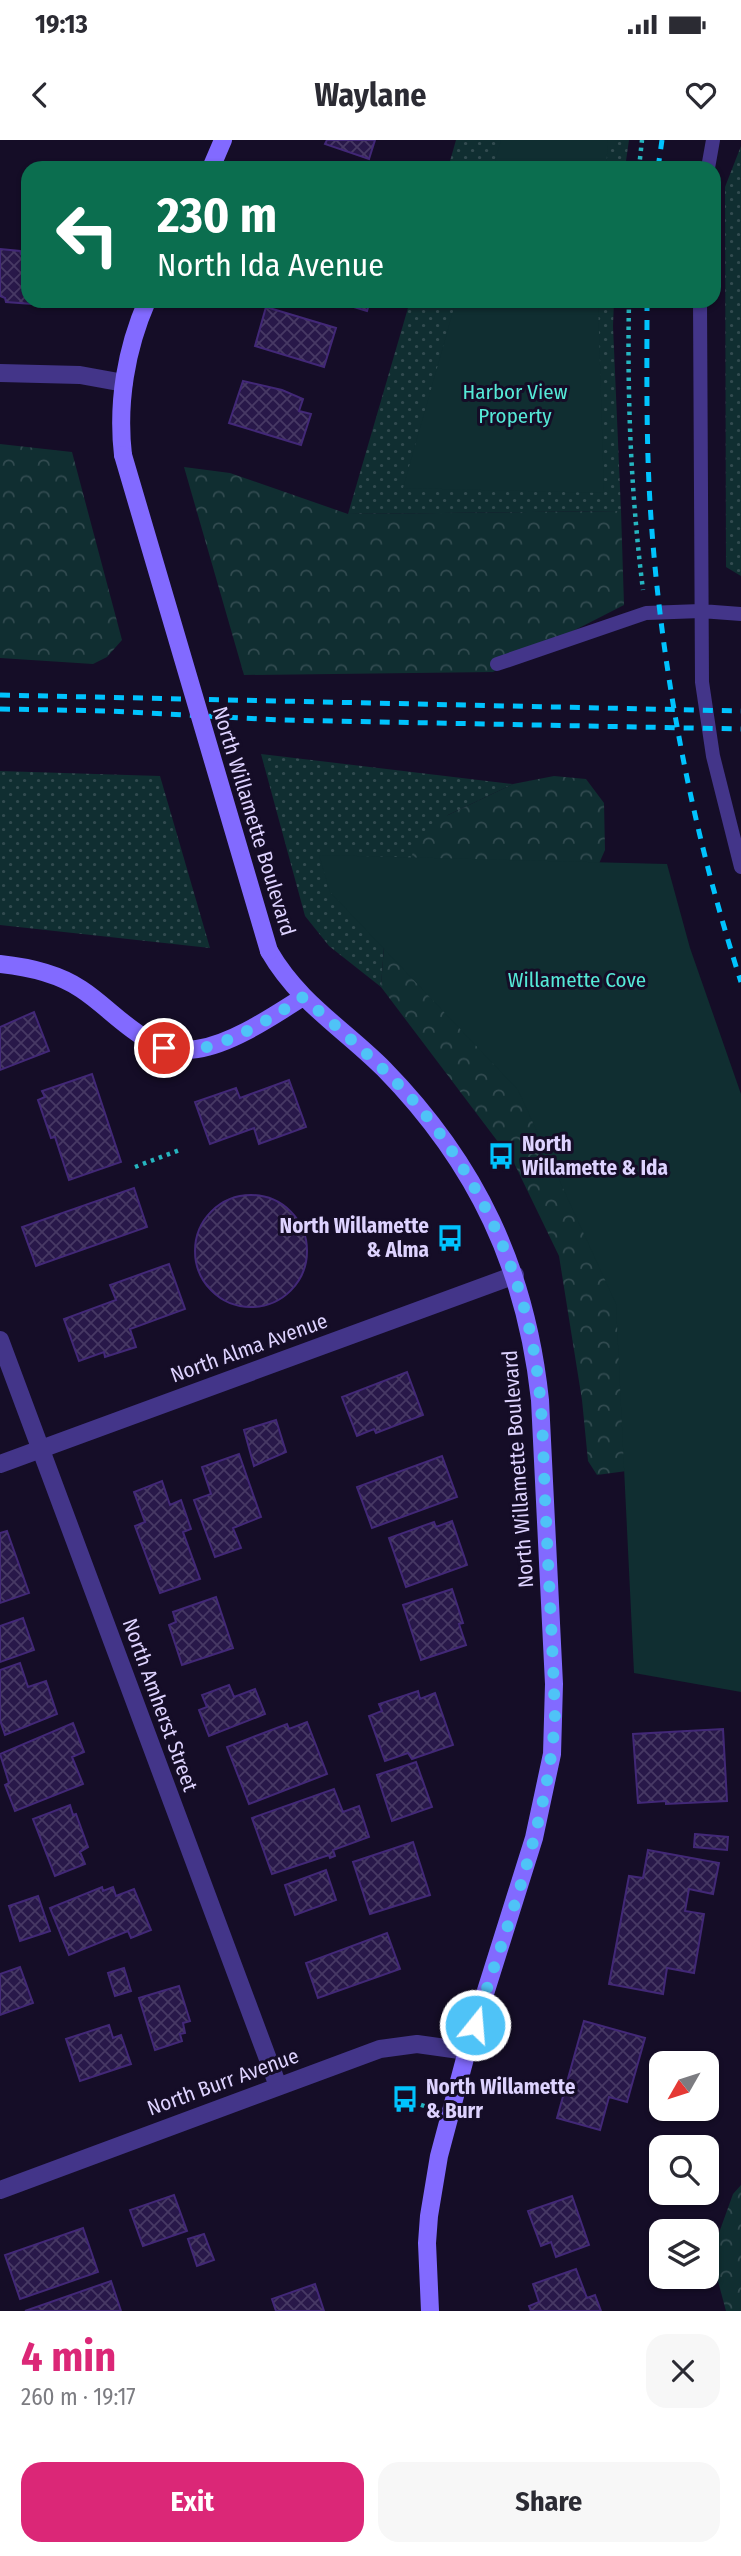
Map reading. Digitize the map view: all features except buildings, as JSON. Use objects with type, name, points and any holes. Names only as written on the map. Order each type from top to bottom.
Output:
[{"type":"main road","points":[[214,161],[223,140]]},
{"type":"main road","name":"North Willamette Boulevard","points":[[144,308],[132,341],[124,383],[123,455],[269,951],[281,972],[303,997],[382,1068],[434,1126],[470,1180],[515,1275],[531,1338],[540,1400],[554,1731],[546,1789],[534,1838],[467,2051],[439,2156],[429,2216],[430,2311]]},
{"type":"main road","points":[[0,964],[27,967],[56,976],[79,988],[149,1042],[164,1048],[181,1050],[198,1049],[219,1042],[260,1023],[303,997]]},
{"type":"street","points":[[0,373],[80,375],[124,383]]},
{"type":"street","name":"North Alma Avenue","points":[[0,1464],[515,1275]]},
{"type":"street","name":"North Amherst Street","points":[[0,1340],[278,2086]]},
{"type":"street","name":"North Burr Avenue","points":[[0,2190],[380,2049],[417,2044],[467,2051]]},
{"type":"lane","points":[[709,161],[713,140]]},
{"type":"lane","points":[[700,308],[702,682],[713,756],[741,867]]},
{"type":"lane","points":[[497,664],[646,613],[701,611],[741,614]]},
{"type":"path","points":[[640,161],[642,140]]},
{"type":"path","points":[[629,308],[628,351],[636,537],[646,613]]},
{"type":"path","points":[[135,1167],[182,1149]]},
{"type":"green space","points":[[456,140],[629,140],[626,161],[450,161]]},
{"type":"green space","points":[[501,140],[608,140],[606,161],[495,161]]},
{"type":"green space","points":[[741,146],[741,576],[726,567],[725,187]]},
{"type":"green space","name":"Harbor View Property","points":[[408,308],[614,308],[621,511],[348,514]]},
{"type":"green space","name":"Harbor View Property","points":[[454,308],[598,308],[604,493],[403,488]]},
{"type":"green space","points":[[0,444],[72,452],[122,640],[107,657],[93,664],[0,658]]},
{"type":"green space","points":[[184,467],[230,473],[348,514],[621,511],[624,605],[493,672],[244,675]]},
{"type":"green space","points":[[261,754],[513,784],[448,815],[384,946],[381,987],[329,946],[305,916]]},
{"type":"green space","points":[[0,771],[160,776],[210,948],[0,925]]},
{"type":"green space","points":[[554,776],[586,779],[604,803],[605,850],[590,884],[620,1131],[634,1470],[597,1475],[588,1461],[582,1400],[559,1256],[514,1163],[381,987],[384,946],[393,905],[415,847],[448,815],[513,784]]},
{"type":"green space","name":"Willamette Cove","points":[[319,855],[667,864],[690,948],[741,1094],[741,1692],[634,1673],[616,1304],[518,1090],[330,892]]},
{"type":"green space","points":[[741,2185],[741,2311],[726,2311],[719,2285],[719,2233],[733,2194]]},
{"type":"railway","points":[[659,161],[662,140]]},
{"type":"railway","points":[[647,308],[649,478],[661,624],[680,745],[693,805],[707,865],[741,982]]},
{"type":"railway","points":[[0,695],[741,711]]},
{"type":"railway","points":[[0,709],[111,711],[281,720],[741,729]]},
{"type":"place","name":"North Willamette & Ida","points":[[501,1156]]},
{"type":"place","name":"North Willamette & Alma","points":[[450,1238]]},
{"type":"place","name":"North Willamette & Burr","points":[[405,2099]]},
{"type":"route","points":[[164,1048],[198,1049],[219,1042],[275,1015],[303,997],[382,1068],[434,1126],[470,1180],[515,1275],[531,1338],[540,1400],[555,1720],[546,1789],[534,1838],[475,2025]]}]
